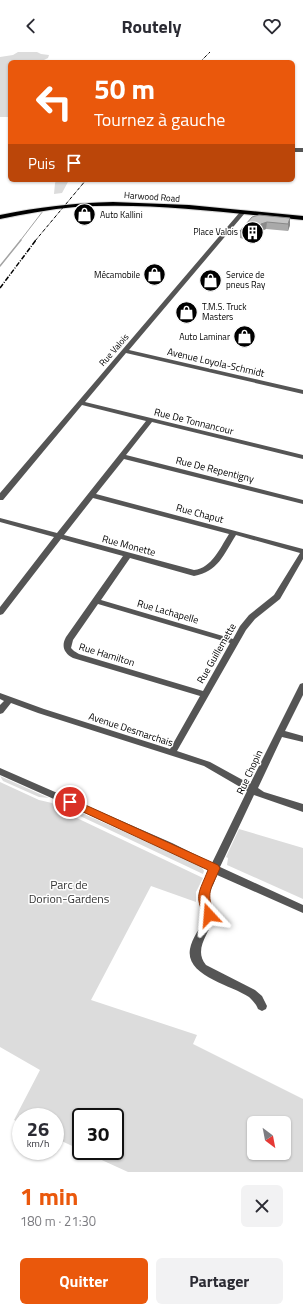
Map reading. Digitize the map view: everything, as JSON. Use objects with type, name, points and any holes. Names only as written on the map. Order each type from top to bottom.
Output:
[{"type":"main road","name":"Harwood Road","points":[[1,216],[55,206],[106,204],[149,205],[303,218]]},
{"type":"street","name":"Rue Valois","points":[[0,498],[242,213]]},
{"type":"street","name":"Avenue Loyola-Schmidt","points":[[125,351],[303,392]]},
{"type":"street","name":"Rue De Tonnancour","points":[[81,403],[303,458]]},
{"type":"street","points":[[0,612],[150,420]]},
{"type":"street","name":"Rue De Repentigny","points":[[122,456],[303,502]]},
{"type":"street","name":"Rue Chaput","points":[[92,495],[234,532],[303,552]]},
{"type":"street","name":"Rue Monette","points":[[0,520],[191,572],[203,572],[212,566],[234,532]]},
{"type":"street","name":"Rue Guillemette","points":[[172,753],[249,620],[270,604],[280,594],[303,552]]},
{"type":"street","name":"Rue Hamilton","points":[[128,555],[69,639],[66,646],[69,652],[80,658],[205,695]]},
{"type":"street","name":"Rue Lachapelle","points":[[96,601],[235,642]]},
{"type":"street","name":"Rue Chopin","points":[[262,1006],[252,993],[202,968],[195,959],[194,950],[210,918],[203,902],[203,894],[214,868],[303,686]]},
{"type":"street","name":"Avenue Desmarchais","points":[[0,696],[50,714],[215,767],[261,794],[303,808]]},
{"type":"street","points":[[0,711],[9,700]]},
{"type":"street","points":[[280,733],[303,739]]},
{"type":"street","points":[[0,771],[169,846],[303,909]]},
{"type":"green space","points":[[18,52],[37,52],[49,55],[48,58],[44,60],[8,60],[8,117],[0,117],[0,57],[13,55]]},
{"type":"green space","points":[[68,182],[62,193],[54,194],[55,183]]},
{"type":"green space","points":[[0,776],[49,798],[39,797],[3,781]]},
{"type":"green space","name":"Parc de Dorion-Gardens","points":[[0,782],[39,800],[52,803],[60,810],[203,878],[196,892],[196,902],[151,886],[91,1000],[197,1035],[193,1044],[303,1099],[303,1172],[128,1172],[102,1160],[124,1160],[124,1108],[72,1108],[72,1146],[64,1142],[64,1108],[20,1108],[40,1070],[0,1047]]},
{"type":"green space","points":[[55,801],[201,866],[204,871],[203,874],[61,807]]},
{"type":"green space","points":[[239,829],[303,848],[303,899],[227,865],[228,858],[226,857]]},
{"type":"building","points":[[259,215],[290,218],[288,224],[267,222],[261,224],[253,233],[240,231],[252,217]]},
{"type":"waterway","points":[[20,241],[43,211],[36,212]]},
{"type":"waterway","points":[[0,219],[16,216]]},
{"type":"waterway","points":[[0,266],[21,240]]},
{"type":"railway","points":[[202,60],[210,52]]},
{"type":"railway","points":[[35,241],[84,182]]},
{"type":"railway","points":[[0,288],[36,240]]},
{"type":"place","name":"Auto Kallini","points":[[85,215]]},
{"type":"place","name":"Place Valois","points":[[253,232]]},
{"type":"place","name":"Mécamobile","points":[[155,275]]},
{"type":"place","name":"Service de pneus Ray","points":[[211,280]]},
{"type":"place","name":"T.M.S. Truck Masters","points":[[186,312]]},
{"type":"place","name":"Auto Laminar","points":[[245,337]]},
{"type":"route","points":[[70,802],[204,862],[214,868],[211,878],[206,885],[203,896],[203,902],[209,915]]}]
